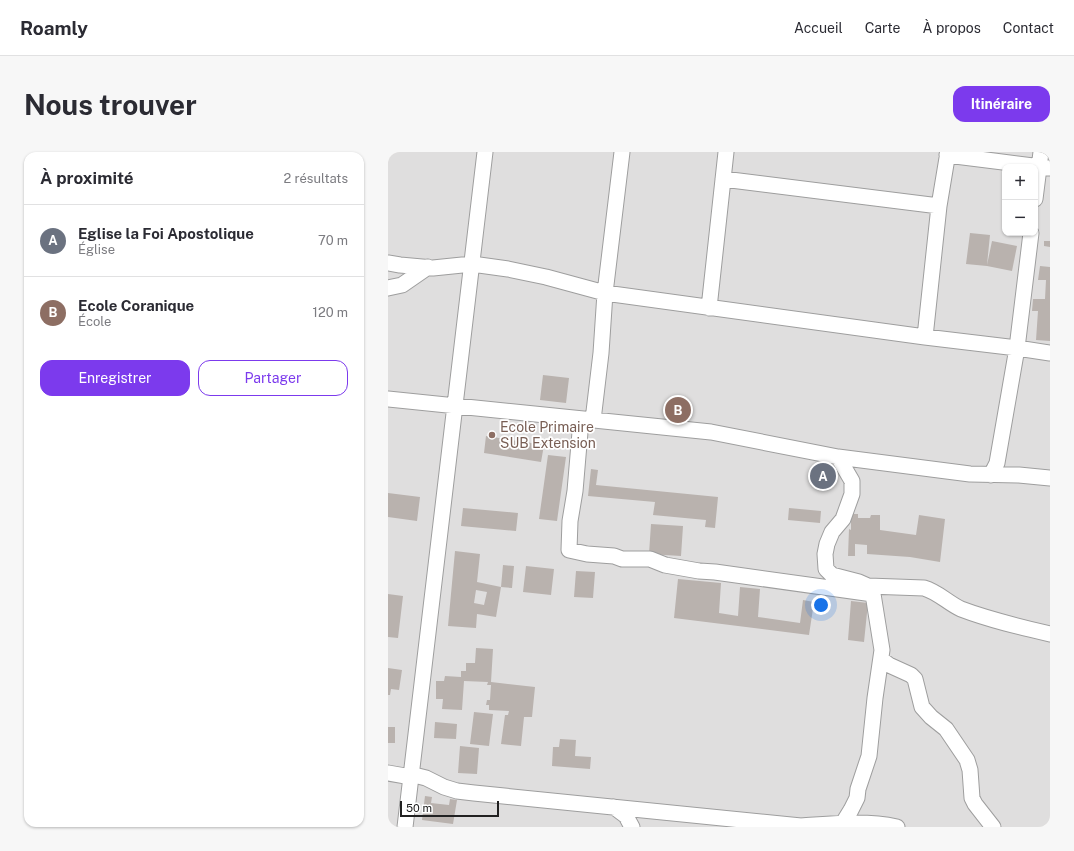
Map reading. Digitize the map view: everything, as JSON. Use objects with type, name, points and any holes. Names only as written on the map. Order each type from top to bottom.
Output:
[{"type":"street","points":[[405,827],[485,152]]},
{"type":"street","points":[[622,152],[605,293],[601,353],[587,420],[580,432],[575,491],[570,521],[569,550],[587,554],[614,556],[622,559],[650,559],[665,565],[699,571],[871,590],[924,588],[932,591],[949,604],[962,609],[1012,626],[1050,634]]},
{"type":"street","points":[[708,308],[726,152]]},
{"type":"street","points":[[925,337],[939,206],[947,154],[1043,162],[1038,185]]},
{"type":"street","points":[[723,179],[939,206]]},
{"type":"street","points":[[991,475],[997,463],[1017,348],[1031,236]]},
{"type":"street","points":[[388,263],[428,267],[454,267],[472,264],[508,269],[546,277],[605,293],[1050,353]]},
{"type":"street","points":[[388,288],[402,285],[428,267]]},
{"type":"street","points":[[388,399],[711,432],[838,457],[970,474],[1020,474],[1050,478]]},
{"type":"street","points":[[838,457],[852,481],[852,494],[843,519],[832,532],[827,544],[825,554],[826,569],[832,575],[859,582],[871,590],[882,650],[869,756],[858,789],[857,798],[852,810],[843,823]]},
{"type":"street","points":[[881,659],[889,665],[911,675],[915,679],[922,707],[931,717],[946,729],[967,760],[970,770],[972,798],[993,827]]},
{"type":"street","points":[[388,773],[426,778],[444,787],[457,791],[801,826],[843,823],[873,823],[897,827]]},
{"type":"street","points":[[614,807],[626,816],[632,827]]},
{"type":"shaded area","points":[[388,152],[1050,152],[1050,827],[388,827]]},
{"type":"building","points":[[970,233],[990,235],[987,265],[992,241],[1017,246],[1012,271],[966,264]]},
{"type":"building","points":[[1044,241],[1050,241],[1050,247],[1044,246]]},
{"type":"building","points":[[1040,266],[1050,267],[1050,341],[1036,340],[1038,311],[1032,311],[1033,299],[1045,299],[1046,280],[1038,280]]},
{"type":"building","points":[[543,375],[569,378],[566,403],[540,400]]},
{"type":"building","points":[[486,436],[544,445],[541,462],[484,453]]},
{"type":"building","points":[[548,455],[566,457],[557,521],[539,519]]},
{"type":"building","points":[[591,469],[598,470],[596,485],[718,497],[715,528],[705,527],[706,520],[653,515],[655,502],[588,496]]},
{"type":"building","points":[[388,493],[420,497],[417,521],[388,517]]},
{"type":"building","points":[[463,508],[518,513],[516,531],[461,526]]},
{"type":"building","points":[[789,508],[821,511],[820,523],[788,520]]},
{"type":"building","points":[[851,514],[858,514],[858,518],[870,518],[871,515],[880,515],[880,530],[916,535],[919,515],[945,519],[940,562],[910,557],[867,554],[867,545],[855,544],[855,556],[848,556]]},
{"type":"building","points":[[651,524],[683,526],[681,556],[649,554]]},
{"type":"building","points":[[455,551],[480,554],[477,582],[501,587],[496,617],[477,614],[476,628],[448,626]],"holes":[[[476,590],[487,592],[484,605],[474,603]]]},
{"type":"building","points":[[503,565],[514,566],[512,588],[501,587]]},
{"type":"building","points":[[526,566],[554,569],[551,595],[523,592]]},
{"type":"building","points":[[576,571],[595,572],[593,598],[574,597]]},
{"type":"building","points":[[678,579],[721,583],[719,613],[738,616],[740,587],[760,589],[758,617],[800,623],[803,600],[814,602],[809,635],[674,618]]},
{"type":"building","points":[[388,594],[403,596],[398,638],[388,637]]},
{"type":"building","points":[[851,601],[868,603],[864,642],[848,640]]},
{"type":"building","points":[[476,648],[493,649],[491,682],[535,687],[532,717],[524,717],[521,746],[501,744],[505,715],[508,715],[509,711],[489,710],[489,705],[486,705],[487,700],[490,700],[491,685],[487,685],[488,682],[464,681],[462,710],[442,709],[443,699],[436,699],[436,681],[444,681],[445,676],[461,677],[461,671],[466,671],[466,663],[475,663]]},
{"type":"building","points":[[388,668],[402,670],[399,690],[391,689],[390,695],[388,695]]},
{"type":"building","points":[[474,712],[493,714],[489,746],[470,744]]},
{"type":"building","points":[[435,722],[457,724],[456,739],[434,738]]},
{"type":"building","points":[[388,727],[395,727],[395,743],[388,743]]},
{"type":"building","points":[[560,739],[576,740],[575,756],[591,757],[590,769],[552,766],[553,747],[559,747]]},
{"type":"building","points":[[460,746],[479,748],[477,774],[458,773]]},
{"type":"building","points":[[425,796],[432,797],[431,803],[449,805],[450,799],[457,800],[453,824],[422,820]]},
{"type":"place","name":"Ecole Coranique","points":[[678,410]]},
{"type":"place","name":"Ecole Primaire SUB Extension","points":[[492,435]]},
{"type":"place","name":"Eglise la Foi Apostolique","points":[[823,476]]}]
